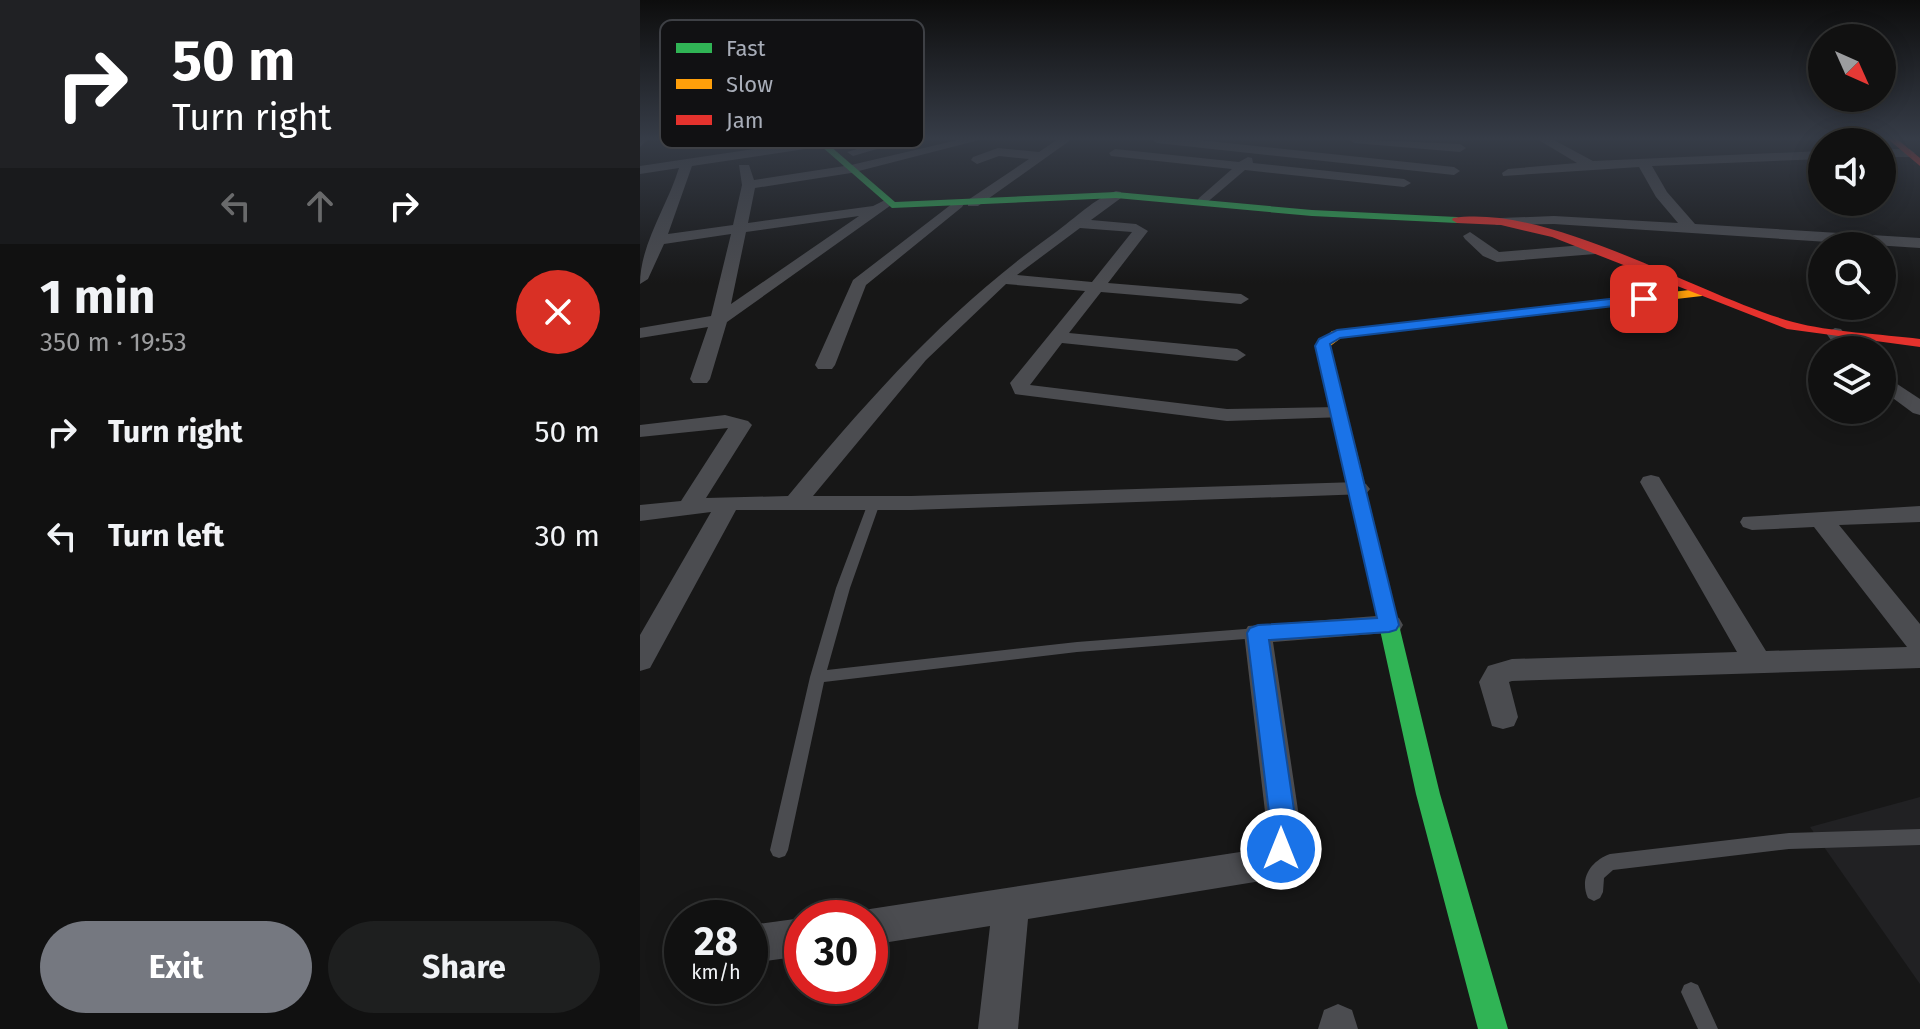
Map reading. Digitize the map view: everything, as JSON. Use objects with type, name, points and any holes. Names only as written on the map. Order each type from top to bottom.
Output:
[{"type":"street","points":[[640,279],[681,187]]},
{"type":"street","points":[[700,379],[719,320],[749,187]]},
{"type":"street","points":[[866,187],[882,206]]},
{"type":"street","points":[[825,365],[859,283],[990,187]]},
{"type":"street","points":[[1204,201],[1220,187]]},
{"type":"street","points":[[1657,187],[1691,229]]},
{"type":"street","points":[[657,240],[882,206],[1116,195],[1312,213],[1501,222],[1542,219],[1920,243]]},
{"type":"street","points":[[796,501],[917,359],[1002,279],[1116,195]]},
{"type":"street","points":[[640,333],[719,320],[882,206]]},
{"type":"street","points":[[822,248],[823,217]]},
{"type":"street","points":[[1501,222],[1541,230],[1595,249],[1792,326],[1920,343]]},
{"type":"street","points":[[1078,223],[1140,229],[1099,287],[1020,383],[1022,390],[1227,415],[1338,413]]},
{"type":"street","points":[[1470,236],[1497,257],[1595,249]]},
{"type":"street","points":[[1002,279],[1241,299]]},
{"type":"street","points":[[1493,1029],[1428,794],[1322,346],[1329,337],[1337,334],[1705,292]]},
{"type":"street","points":[[1058,337],[1237,355]]},
{"type":"street","points":[[1896,391],[1920,409]]},
{"type":"street","points":[[640,431],[725,421],[741,425],[689,507]]},
{"type":"street","points":[[1651,482],[1758,663]]},
{"type":"street","points":[[640,513],[728,503],[874,503],[1358,489]]},
{"type":"street","points":[[640,660],[728,503]]},
{"type":"street","points":[[1752,522],[1920,514]]},
{"type":"street","points":[[1820,518],[1920,643]]},
{"type":"street","points":[[888,924],[1261,865],[1281,849],[1285,837],[1258,633],[1389,625]]},
{"type":"street","points":[[1503,717],[1494,682],[1498,674],[1505,671],[1920,657]]},
{"type":"street","points":[[998,1029],[1011,907]]},
{"type":"lane","points":[[779,850],[817,677],[847,570],[874,503]]},
{"type":"lane","points":[[817,677],[1077,647],[1258,633]]},
{"type":"lane","points":[[1594,892],[1593,875],[1610,862],[1789,841],[1920,837]]},
{"type":"lane","points":[[1691,992],[1708,1029]]},
{"type":"shaded area","points":[[1920,797],[1920,984],[1810,827]]},
{"type":"traffic: fast","points":[[872,187],[892,205],[1116,195],[1312,213],[1457,220]]},
{"type":"traffic: fast","points":[[1349,452],[1428,794],[1493,1029]]},
{"type":"traffic: slow","points":[[1349,452],[1322,346],[1337,334],[1698,293]]},
{"type":"traffic: jam","points":[[1457,220],[1501,222],[1555,234],[1792,326],[1920,343]]},
{"type":"route","points":[[1281,849],[1285,837],[1258,633],[1389,625],[1322,346],[1324,342],[1337,334],[1644,299]]}]
